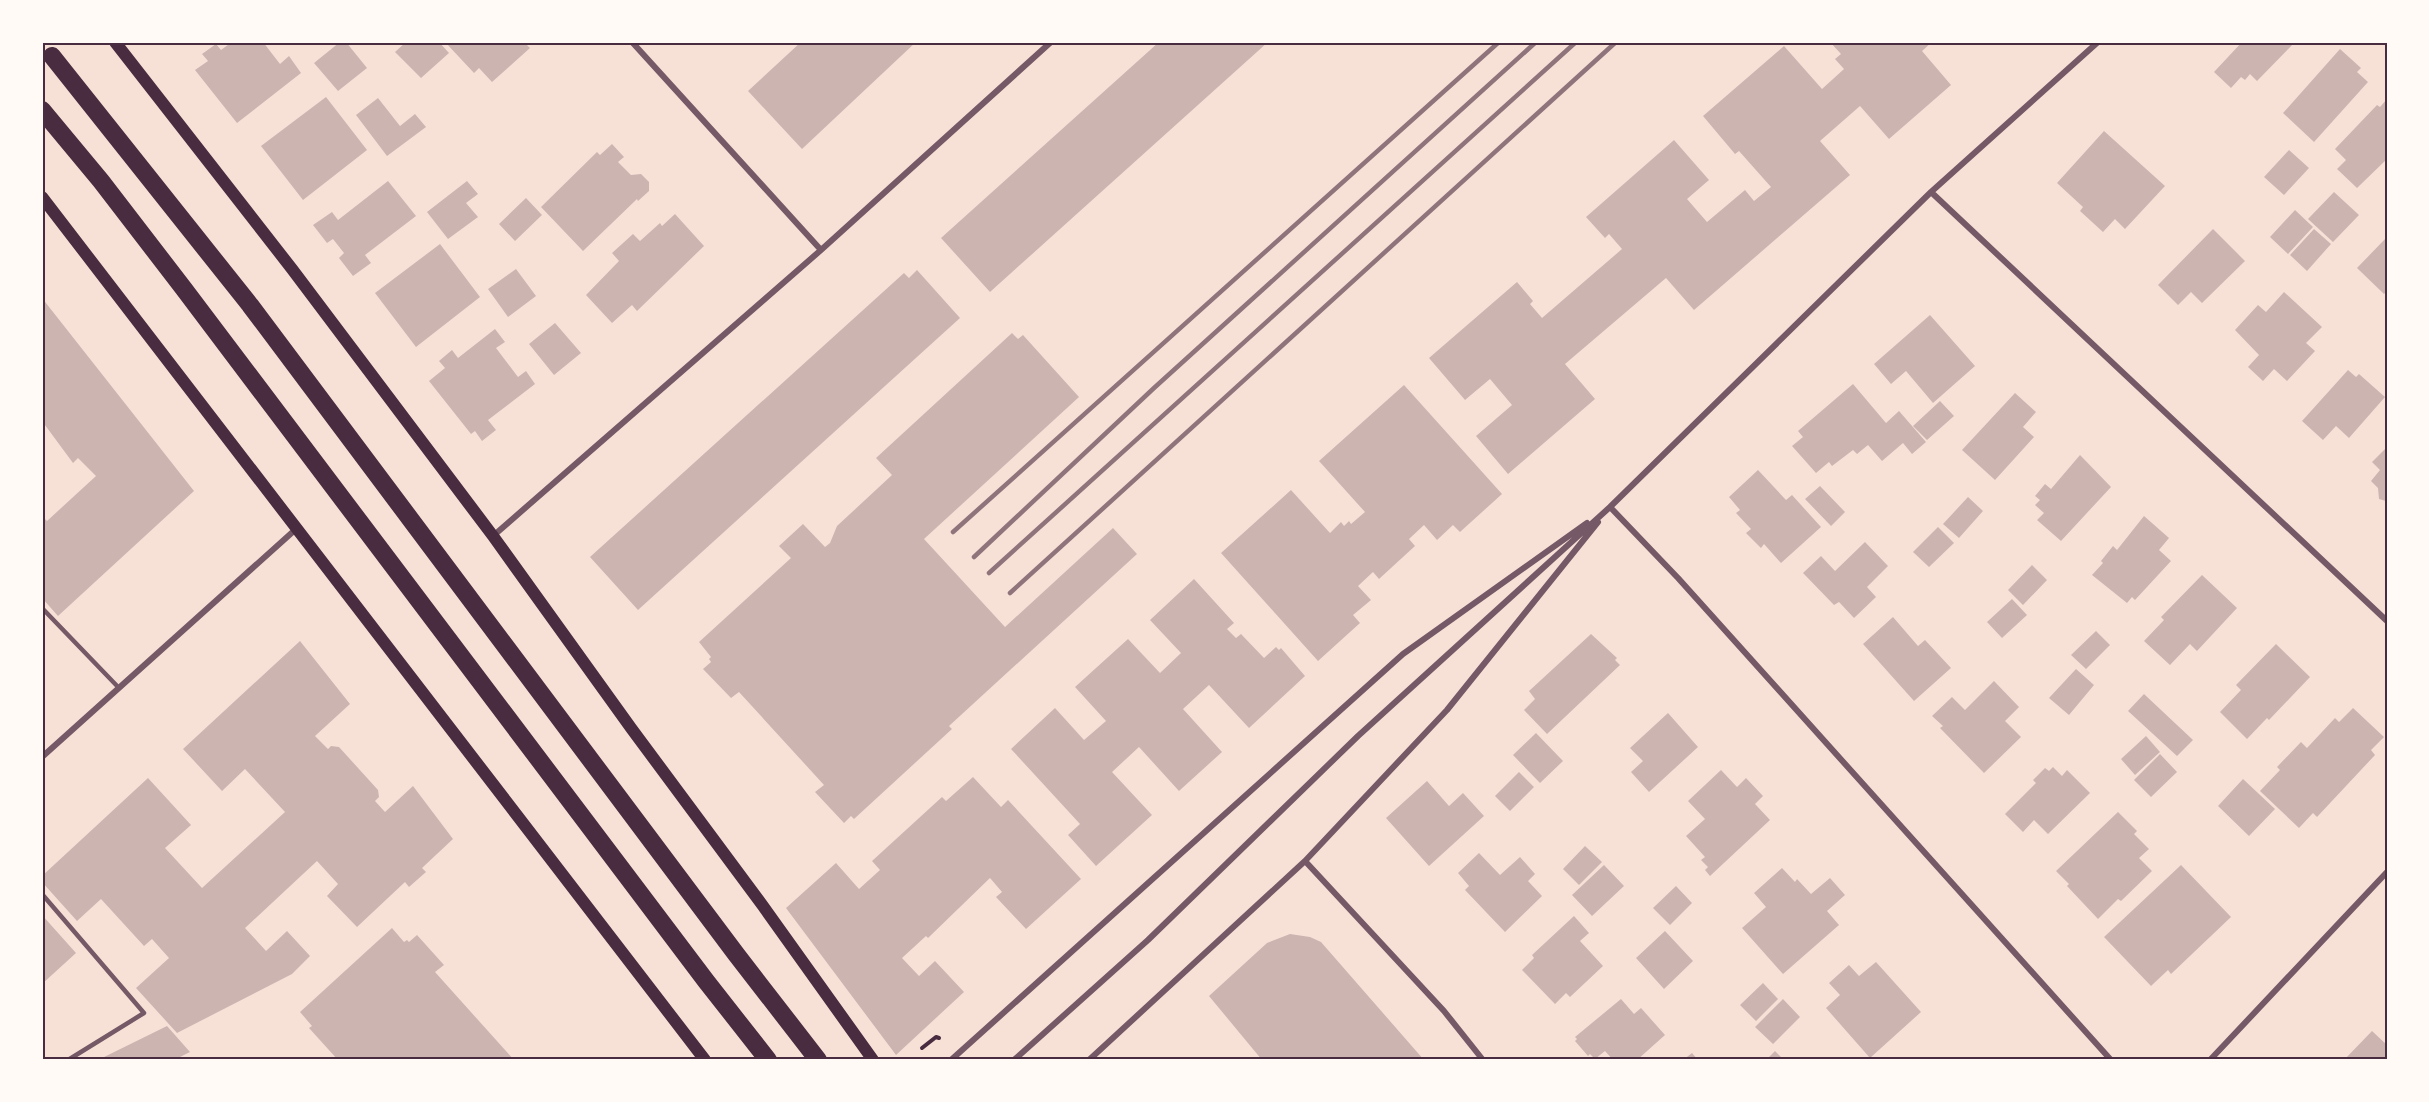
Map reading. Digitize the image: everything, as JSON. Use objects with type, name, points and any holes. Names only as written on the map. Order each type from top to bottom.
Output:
[{"type":"highway","points":[[52,56],[250,305],[736,954],[818,1060]]},
{"type":"highway","points":[[42,110],[101,181],[191,298],[768,1060]]},
{"type":"main road","points":[[115,42],[292,269],[493,536],[873,1060]]},
{"type":"main road","points":[[42,197],[705,1060]]},
{"type":"street","points":[[632,42],[821,250]]},
{"type":"street","points":[[493,536],[821,250],[1051,42]]},
{"type":"street","points":[[1014,1060],[1148,940],[1358,736],[1610,507],[1931,192],[2098,42]]},
{"type":"street","points":[[1931,192],[2387,621]]},
{"type":"street","points":[[1089,1060],[1305,861],[1447,710],[1610,507]]},
{"type":"street","points":[[951,1060],[1403,654],[1610,507]]},
{"type":"street","points":[[1610,507],[1678,578],[2111,1060]]},
{"type":"street","points":[[42,757],[298,528]]},
{"type":"street","points":[[1305,861],[1444,1011],[1483,1060]]},
{"type":"street","points":[[2210,1060],[2387,872]]},
{"type":"lane","points":[[42,608],[118,688]]},
{"type":"lane","points":[[42,894],[144,1013],[68,1060]]},
{"type":"path","points":[[922,1048],[936,1037],[941,1039]]},
{"type":"building","points":[[232,42],[263,42],[280,64],[289,56],[301,73],[237,123],[195,70],[208,61],[202,54],[216,44],[221,50]]},
{"type":"building","points":[[340,42],[346,42],[367,68],[338,91],[314,63]]},
{"type":"building","points":[[406,42],[439,42],[449,53],[421,78],[395,52]]},
{"type":"building","points":[[445,42],[524,42],[530,48],[492,82],[479,68],[474,73]]},
{"type":"building","points":[[801,42],[916,42],[802,149],[748,91]]},
{"type":"building","points":[[1159,42],[1268,42],[990,292],[941,238]]},
{"type":"building","points":[[1830,42],[1932,42],[1922,51],[1951,85],[1889,139],[1860,106],[1820,141],[1850,175],[1694,310],[1666,278],[1565,364],[1595,399],[1508,474],[1476,436],[1512,405],[1490,379],[1465,400],[1429,358],[1517,282],[1533,301],[1530,304],[1542,318],[1622,249],[1609,234],[1605,238],[1586,217],[1674,140],[1709,180],[1687,199],[1707,222],[1745,190],[1754,201],[1771,187],[1739,151],[1735,154],[1703,116],[1784,46],[1822,89],[1844,69],[1835,59],[1841,54]]},
{"type":"building","points":[[2242,42],[2295,42],[2257,81],[2250,74],[2245,80],[2241,77],[2231,88],[2214,72]]},
{"type":"building","points":[[2340,49],[2361,68],[2357,72],[2368,82],[2314,142],[2283,113]]},
{"type":"building","points":[[326,97],[367,150],[303,200],[261,146]]},
{"type":"building","points":[[378,98],[400,126],[415,114],[426,127],[387,156],[356,115]]},
{"type":"building","points":[[2387,99],[2387,159],[2357,188],[2337,169],[2346,160],[2335,149],[2377,105],[2380,107]]},
{"type":"building","points":[[2104,131],[2165,186],[2125,229],[2115,219],[2103,232],[2080,211],[2083,207],[2057,183]]},
{"type":"building","points":[[612,144],[624,157],[618,162],[631,175],[641,174],[649,182],[649,191],[638,201],[637,199],[583,251],[541,207],[597,152],[600,155]]},
{"type":"building","points":[[2289,150],[2309,168],[2284,195],[2264,177]]},
{"type":"building","points":[[388,181],[416,216],[365,255],[371,263],[353,276],[339,258],[344,253],[333,239],[327,243],[313,225],[332,212],[338,220]]},
{"type":"building","points":[[467,181],[478,194],[466,203],[478,217],[448,239],[427,212]]},
{"type":"building","points":[[2334,192],[2359,215],[2333,242],[2308,219]]},
{"type":"building","points":[[526,198],[542,215],[515,241],[499,224]]},
{"type":"building","points":[[2295,210],[2313,227],[2288,254],[2270,237]]},
{"type":"building","points":[[675,214],[704,246],[637,311],[632,305],[612,323],[586,295],[619,261],[612,253],[633,234],[640,241],[660,223],[662,226]]},
{"type":"building","points":[[2213,229],[2245,261],[2202,303],[2191,292],[2178,305],[2158,285]]},
{"type":"building","points":[[2314,229],[2331,244],[2307,271],[2290,255]]},
{"type":"building","points":[[2386,238],[2387,291],[2384,294],[2357,268]]},
{"type":"building","points":[[440,244],[480,297],[416,347],[375,293]]},
{"type":"building","points":[[516,269],[536,296],[508,317],[488,289]]},
{"type":"building","points":[[917,270],[960,318],[638,610],[590,557],[904,273],[909,278]]},
{"type":"building","points":[[2284,292],[2322,327],[2306,343],[2315,351],[2287,381],[2274,369],[2263,381],[2248,367],[2259,355],[2235,330],[2258,305],[2266,312]]},
{"type":"building","points":[[42,298],[194,491],[58,616],[42,598],[42,516],[47,521],[96,476],[78,458],[73,463],[42,421]]},
{"type":"building","points":[[1930,315],[1975,366],[1933,403],[1906,371],[1891,384],[1874,364]]},
{"type":"building","points":[[555,323],[581,353],[554,375],[529,344]]},
{"type":"building","points":[[495,329],[505,342],[496,348],[518,377],[526,371],[535,384],[488,420],[496,430],[482,441],[475,431],[471,434],[429,381],[445,368],[439,361],[452,350],[458,358]]},
{"type":"building","points":[[1012,333],[1018,339],[1023,335],[1079,397],[924,539],[1005,627],[1113,528],[1137,554],[949,726],[952,729],[854,819],[851,816],[844,823],[815,792],[824,785],[739,692],[731,698],[703,669],[711,662],[709,659],[711,657],[699,642],[791,558],[779,546],[803,524],[825,547],[830,543],[837,526],[892,475],[876,458]]},
{"type":"building","points":[[2348,370],[2356,377],[2359,374],[2385,397],[2349,438],[2336,426],[2323,440],[2302,421]]},
{"type":"building","points":[[1853,384],[1886,423],[1899,411],[1926,442],[1912,454],[1903,443],[1882,461],[1868,445],[1857,454],[1853,450],[1832,466],[1829,462],[1816,473],[1792,446],[1803,437],[1798,431]]},
{"type":"building","points":[[1404,385],[1502,494],[1460,532],[1453,525],[1437,540],[1424,525],[1409,539],[1415,546],[1379,579],[1373,572],[1358,586],[1371,600],[1353,615],[1360,623],[1318,661],[1221,553],[1291,490],[1330,533],[1341,522],[1344,526],[1349,521],[1351,524],[1365,512],[1319,461]]},
{"type":"building","points":[[2015,393],[2036,412],[2023,427],[2034,437],[1995,480],[1962,450]]},
{"type":"building","points":[[1940,401],[1954,416],[1927,440],[1913,426]]},
{"type":"building","points":[[2387,447],[2386,501],[2379,499],[2378,488],[2371,481],[2380,470],[2372,462]]},
{"type":"building","points":[[2080,455],[2111,487],[2061,541],[2037,520],[2044,513],[2035,505],[2040,500],[2035,496],[2045,484],[2051,489]]},
{"type":"building","points":[[1758,470],[1786,500],[1792,495],[1821,527],[1781,563],[1764,544],[1761,548],[1746,533],[1751,529],[1736,513],[1740,510],[1729,497]]},
{"type":"building","points":[[1820,486],[1845,512],[1831,526],[1805,499]]},
{"type":"building","points":[[1968,497],[1983,511],[1959,538],[1943,524]]},
{"type":"building","points":[[2144,516],[2169,538],[2159,550],[2171,561],[2135,600],[2132,597],[2127,603],[2092,575],[2103,563],[2101,561],[2113,546],[2117,550]]},
{"type":"building","points":[[1938,527],[1954,543],[1929,567],[1913,552]]},
{"type":"building","points":[[1865,542],[1888,566],[1867,587],[1876,597],[1854,618],[1839,602],[1834,605],[1803,573],[1821,556],[1835,571]]},
{"type":"building","points":[[2032,565],[2047,580],[2023,605],[2008,590]]},
{"type":"building","points":[[2202,575],[2237,608],[2197,651],[2190,644],[2170,665],[2144,641],[2164,620],[2161,617]]},
{"type":"building","points":[[1194,579],[1234,623],[1227,629],[1236,638],[1241,634],[1264,658],[1276,647],[1279,650],[1281,648],[1305,676],[1249,728],[1209,685],[1183,709],[1222,752],[1179,791],[1139,747],[1112,772],[1152,815],[1096,866],[1068,835],[1080,824],[1011,749],[1055,708],[1084,740],[1106,721],[1075,687],[1128,639],[1160,673],[1181,653],[1150,620]]},
{"type":"building","points":[[2012,599],[2027,615],[2002,638],[1987,622]]},
{"type":"building","points":[[1893,617],[1918,646],[1925,640],[1951,668],[1914,701],[1863,644]]},
{"type":"building","points":[[2096,631],[2110,645],[2086,669],[2071,655]]},
{"type":"building","points":[[1591,634],[1617,658],[1615,660],[1620,665],[1547,734],[1524,710],[1535,699],[1529,691]]},
{"type":"building","points":[[300,641],[350,704],[315,736],[328,749],[331,746],[339,747],[378,790],[379,797],[375,801],[385,812],[413,786],[453,839],[422,868],[426,872],[409,887],[405,882],[357,927],[327,896],[338,884],[317,861],[245,928],[266,951],[287,931],[310,956],[292,974],[177,1033],[136,988],[169,958],[152,939],[144,946],[101,899],[77,921],[42,882],[42,876],[148,778],[191,825],[165,848],[202,888],[285,812],[245,769],[222,791],[183,749]]},
{"type":"building","points":[[2276,644],[2310,677],[2269,720],[2267,718],[2247,739],[2220,712],[2241,690],[2236,685]]},
{"type":"building","points":[[2076,669],[2094,685],[2069,715],[2049,698]]},
{"type":"building","points":[[1994,681],[2019,707],[2005,721],[2021,737],[1984,773],[1940,728],[1943,726],[1932,716],[1952,697],[1965,710]]},
{"type":"building","points":[[2144,694],[2193,740],[2177,756],[2128,711]]},
{"type":"building","points":[[2353,708],[2384,737],[2371,750],[2375,755],[2317,817],[2313,813],[2299,828],[2260,791],[2280,770],[2277,767],[2301,742],[2307,748],[2335,718],[2339,722]]},
{"type":"building","points":[[1668,713],[1698,747],[1649,792],[1631,772],[1643,761],[1630,748]]},
{"type":"building","points":[[1536,733],[1563,761],[1540,783],[1513,755]]},
{"type":"building","points":[[2146,736],[2160,752],[2135,775],[2121,759]]},
{"type":"building","points":[[2160,754],[2177,772],[2151,797],[2134,780]]},
{"type":"building","points":[[2053,767],[2062,776],[2067,770],[2090,793],[2048,834],[2034,820],[2023,832],[2005,814],[2036,783],[2033,780],[2045,768],[2049,771]]},
{"type":"building","points":[[1721,770],[1737,787],[1746,778],[1763,796],[1755,804],[1770,820],[1710,876],[1705,870],[1708,867],[1701,860],[1705,857],[1686,836],[1705,819],[1688,801]]},
{"type":"building","points":[[1519,772],[1534,787],[1510,811],[1495,796]]},
{"type":"building","points":[[973,777],[1001,807],[1008,800],[1081,879],[1026,929],[996,897],[1002,892],[990,878],[928,938],[926,936],[902,958],[919,976],[935,961],[964,992],[896,1055],[786,908],[836,863],[859,889],[880,870],[872,861],[942,797],[946,801]]},
{"type":"building","points":[[2243,779],[2275,809],[2249,836],[2218,806]]},
{"type":"building","points":[[1427,781],[1449,806],[1463,793],[1484,816],[1429,866],[1386,818]]},
{"type":"building","points":[[2118,812],[2137,831],[2134,834],[2149,849],[2139,858],[2152,871],[2121,901],[2118,899],[2098,919],[2056,871]]},
{"type":"building","points":[[1585,846],[1602,862],[1579,885],[1563,869]]},
{"type":"building","points":[[1479,853],[1500,875],[1520,857],[1535,874],[1528,881],[1542,896],[1505,932],[1465,890],[1469,886],[1458,873]]},
{"type":"building","points":[[1604,865],[1624,886],[1592,916],[1572,895]]},
{"type":"building","points":[[2181,865],[2231,917],[2171,974],[2168,970],[2151,986],[2104,937]]},
{"type":"building","points":[[1782,868],[1795,882],[1797,879],[1811,894],[1830,878],[1845,895],[1827,911],[1839,925],[1783,974],[1742,928],[1766,907],[1754,893]]},
{"type":"building","points":[[1676,886],[1692,903],[1670,925],[1653,908]]},
{"type":"building","points":[[42,915],[76,953],[42,984]]},
{"type":"building","points":[[1574,916],[1589,933],[1580,941],[1603,966],[1570,997],[1566,993],[1555,1004],[1522,970],[1534,958],[1532,955]]},
{"type":"building","points":[[392,928],[404,942],[407,940],[409,942],[417,935],[444,965],[435,972],[514,1060],[338,1060],[309,1028],[312,1026],[300,1012]]},
{"type":"building","points":[[1665,931],[1693,961],[1664,989],[1636,958]]},
{"type":"building","points":[[1290,934],[1310,937],[1321,942],[1424,1060],[1262,1060],[1209,996],[1267,943]]},
{"type":"building","points":[[1876,962],[1921,1012],[1870,1058],[1826,1008],[1840,995],[1829,983],[1849,965],[1859,976]]},
{"type":"building","points":[[1763,983],[1778,999],[1756,1021],[1740,1005]]},
{"type":"building","points":[[1621,999],[1634,1014],[1641,1008],[1665,1035],[1637,1060],[1613,1060],[1605,1051],[1595,1059],[1590,1054],[1588,1056],[1575,1041],[1577,1039],[1575,1037]]},
{"type":"building","points":[[1783,999],[1800,1017],[1773,1044],[1755,1027]]},
{"type":"building","points":[[167,1026],[190,1052],[174,1060],[98,1060]]},
{"type":"building","points":[[2372,1031],[2387,1045],[2387,1060],[2344,1060]]},
{"type":"building","points":[[1775,1051],[1784,1060],[1766,1060]]},
{"type":"building","points":[[1692,1053],[1698,1060],[1683,1060]]},
{"type":"railway","points":[[953,532],[1499,42]]},
{"type":"railway","points":[[974,557],[1154,388],[1536,42]]},
{"type":"railway","points":[[989,573],[1576,42]]},
{"type":"railway","points":[[1010,593],[1616,42]]}]
